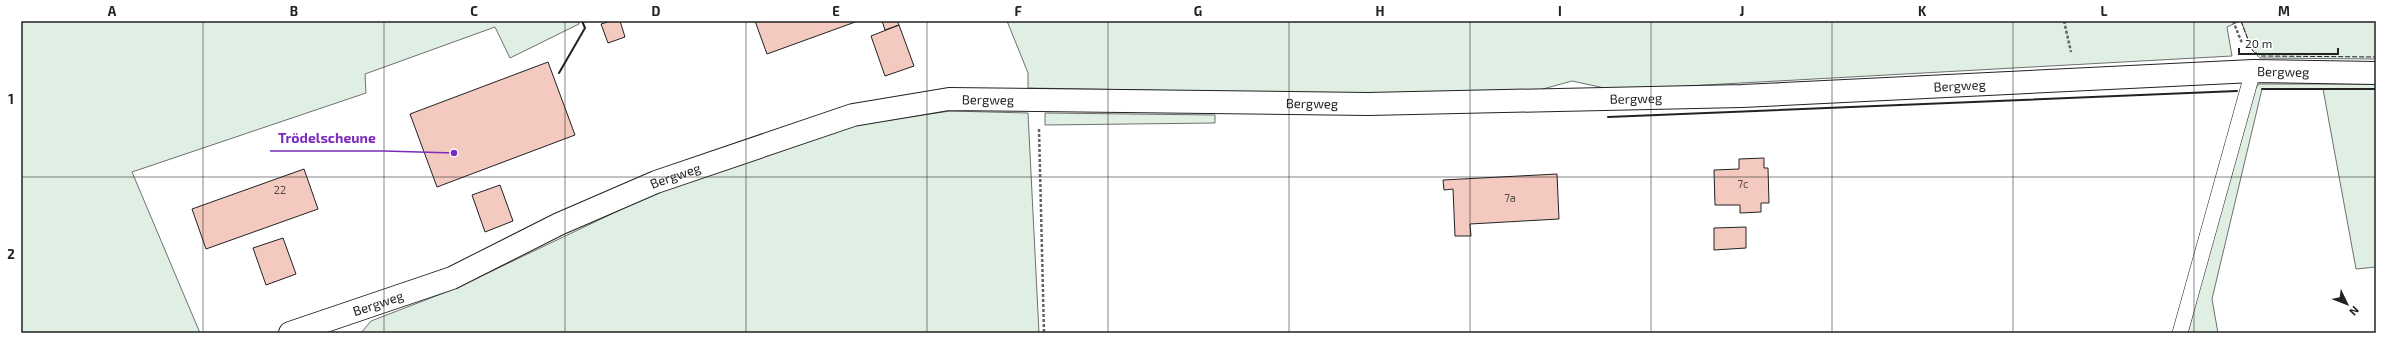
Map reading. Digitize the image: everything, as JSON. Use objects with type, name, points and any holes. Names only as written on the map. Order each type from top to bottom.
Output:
[{"type":"street","name":"Bergweg","points":[[290,333],[452,278],[559,224],[656,182],[853,115],[949,99],[1368,104],[1718,97],[2254,71],[2376,73]]},
{"type":"lane","points":[[2180,333],[2254,71]]},
{"type":"path","points":[[1038,99],[1044,333]]},
{"type":"green space","points":[[21,21],[578,21],[579,24],[510,58],[495,27],[365,74],[366,93],[132,172],[200,333],[21,333]]},
{"type":"green space","points":[[1007,21],[2240,21],[2227,27],[2232,56],[1614,90],[1572,81],[1532,92],[1368,94],[1028,88],[1028,73]]},
{"type":"green space","points":[[2241,21],[2376,21],[2376,59],[2260,58],[2252,50]]},
{"type":"green space","points":[[2259,84],[2376,84],[2376,267],[2356,269],[2323,89],[2262,89],[2212,299],[2218,333],[2186,333],[2255,89]]},
{"type":"green space","points":[[950,111],[1028,113],[1039,333],[361,333],[371,321],[454,289],[664,189],[856,125]]},
{"type":"green space","points":[[1045,113],[1215,115],[1215,123],[1045,125]]},
{"type":"building","points":[[611,21],[620,21],[625,37],[608,43],[601,24]]},
{"type":"building","points":[[755,21],[858,21],[767,54]]},
{"type":"building","points":[[882,21],[897,21],[899,25],[885,30]]},
{"type":"building","points":[[899,25],[914,66],[885,76],[871,36]]},
{"type":"building","points":[[548,62],[575,135],[437,187],[410,114]]},
{"type":"building","points":[[1764,158],[1764,168],[1768,168],[1769,203],[1761,203],[1761,212],[1740,213],[1740,205],[1715,205],[1714,170],[1739,169],[1739,159]]},
{"type":"building","points":[[304,169],[318,209],[206,249],[192,209]]},
{"type":"building","points":[[1557,174],[1559,219],[1470,224],[1471,236],[1455,236],[1453,189],[1444,190],[1443,180]]},
{"type":"building","points":[[500,185],[513,221],[485,232],[472,195]]},
{"type":"building","points":[[1746,227],[1746,248],[1714,250],[1714,228]]},
{"type":"building","points":[[283,238],[296,274],[266,285],[253,248]]},
{"type":"fence","points":[[2241,21],[2252,50],[2261,56],[2376,57]]},
{"type":"wall","points":[[559,73],[585,28],[582,21]]},
{"type":"wall","points":[[2262,89],[2376,89]]},
{"type":"wall","points":[[1608,117],[2237,91]]},
{"type":"place","name":"Trödelscheune","points":[[454,153]]}]
